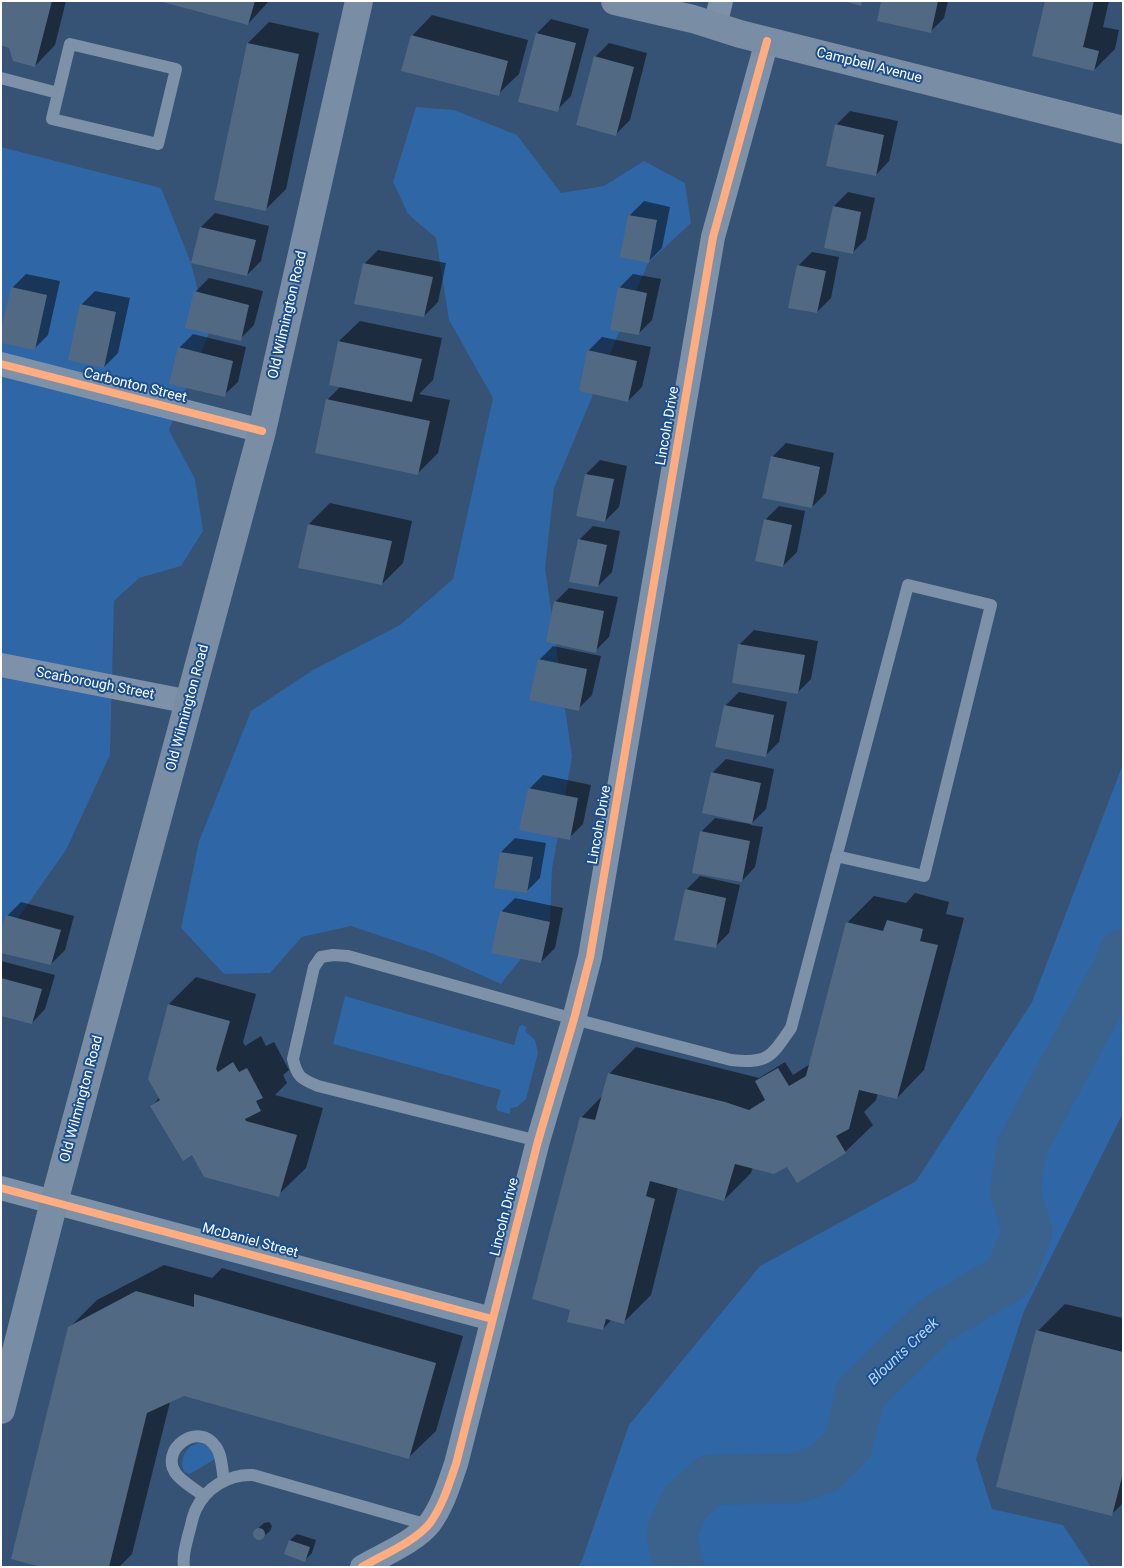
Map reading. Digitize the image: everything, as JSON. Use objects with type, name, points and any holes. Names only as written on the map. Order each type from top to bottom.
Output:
[{"type":"main road","name":"Old Wilmington Road","points":[[1,1410],[54,1202],[262,431],[359,1]]},
{"type":"main road","name":"Campbell Avenue","points":[[616,1],[693,20],[718,14],[767,41],[1123,130]]},
{"type":"street","name":"Lincoln Drive","points":[[362,1567],[408,1540],[428,1525],[440,1506],[456,1464],[538,1141],[574,1019],[590,956],[713,237],[767,41]]},
{"type":"street","name":"Carbonton Street","points":[[1,364],[262,431]]},
{"type":"street","name":"Scarborough Street","points":[[1,665],[190,702]]},
{"type":"street","name":"McDaniel Street","points":[[1,1188],[492,1319]]},
{"type":"lane","points":[[70,44],[176,70],[158,144],[52,119],[58,93],[70,44]]},
{"type":"lane","points":[[1,78],[58,93]]},
{"type":"lane","points":[[538,1141],[318,1086],[305,1081],[296,1072],[292,1059],[314,967],[321,957],[333,955],[348,956],[574,1019],[731,1060],[751,1062],[766,1058],[781,1043],[791,1028],[836,856],[908,585],[991,606],[924,876],[836,856]]},
{"type":"lane","points":[[204,1496],[177,1475],[173,1468],[173,1452],[183,1440],[197,1436],[211,1441],[217,1447],[224,1480]]},
{"type":"lane","points":[[184,1567],[184,1554],[195,1510],[204,1496],[224,1480],[242,1474],[253,1475],[428,1525]]},
{"type":"shaded area","points":[[416,107],[454,110],[517,135],[561,193],[604,186],[644,161],[685,183],[691,223],[648,263],[554,488],[545,568],[572,757],[552,869],[550,922],[501,984],[434,954],[351,926],[302,937],[270,973],[224,974],[181,928],[199,841],[251,711],[313,670],[400,625],[453,579],[493,398],[449,320],[436,238],[408,214],[393,182]]},
{"type":"shaded area","points":[[1,147],[161,188],[191,263],[209,333],[169,430],[195,479],[203,531],[181,566],[139,578],[114,601],[110,755],[66,850],[1,942]]},
{"type":"shaded area","points":[[1123,764],[1123,1113],[1024,1311],[976,1459],[992,1509],[1063,1525],[1091,1567],[578,1567],[629,1425],[760,1266],[916,1181],[1032,1002]]},
{"type":"shaded area","points":[[345,996],[514,1045],[519,1027],[522,1025],[527,1027],[525,1031],[535,1040],[538,1053],[526,1099],[517,1107],[510,1108],[510,1114],[498,1111],[496,1107],[501,1090],[333,1044]]},
{"type":"shaded area","points":[[198,1443],[212,1448],[215,1459],[190,1474],[186,1473],[182,1464],[183,1457],[188,1449]]},
{"type":"building","points":[[1,1],[52,1],[35,67],[13,61],[9,48],[1,45]]},
{"type":"building","points":[[159,1],[255,1],[248,25]]},
{"type":"building","points":[[843,1],[862,1],[861,6]]},
{"type":"building","points":[[881,1],[938,1],[931,33],[877,21]]},
{"type":"building","points":[[1045,1],[1094,1],[1083,47],[1099,51],[1094,71],[1032,56]]},
{"type":"building","points":[[536,33],[576,43],[558,112],[518,102]]},
{"type":"building","points":[[411,35],[508,61],[499,96],[401,71]]},
{"type":"building","points":[[247,43],[299,54],[266,211],[214,200]]},
{"type":"building","points":[[594,56],[634,67],[616,136],[576,125]]},
{"type":"building","points":[[835,124],[884,135],[876,176],[826,166]]},
{"type":"building","points":[[833,206],[861,212],[853,254],[824,248]]},
{"type":"building","points":[[628,215],[657,220],[649,263],[620,257]]},
{"type":"building","points":[[200,227],[256,240],[247,276],[191,263]]},
{"type":"building","points":[[363,263],[433,277],[424,317],[354,304]]},
{"type":"building","points":[[797,265],[826,271],[817,313],[788,308]]},
{"type":"building","points":[[11,287],[47,295],[35,350],[1,343],[1,330]]},
{"type":"building","points":[[618,287],[647,293],[639,335],[610,330]]},
{"type":"building","points":[[194,291],[249,305],[241,341],[185,328]]},
{"type":"building","points":[[80,304],[116,312],[104,368],[68,360]]},
{"type":"building","points":[[338,341],[422,359],[412,402],[329,385]]},
{"type":"building","points":[[178,347],[233,361],[225,397],[169,384]]},
{"type":"building","points":[[587,350],[637,361],[628,402],[579,391]]},
{"type":"building","points":[[326,399],[430,421],[418,475],[315,453]]},
{"type":"building","points":[[771,456],[820,467],[812,508],[762,498]]},
{"type":"building","points":[[585,474],[614,479],[605,522],[576,516]]},
{"type":"building","points":[[764,519],[792,525],[783,567],[755,561]]},
{"type":"building","points":[[308,524],[392,541],[382,585],[298,568]]},
{"type":"building","points":[[578,539],[607,545],[598,587],[569,582]]},
{"type":"building","points":[[554,601],[604,611],[596,653],[546,642]]},
{"type":"building","points":[[738,644],[805,655],[798,694],[732,683]]},
{"type":"building","points":[[538,659],[587,669],[579,711],[529,700]]},
{"type":"building","points":[[724,705],[774,715],[766,757],[715,747]]},
{"type":"building","points":[[711,772],[761,783],[752,824],[702,813]]},
{"type":"building","points":[[528,788],[578,798],[570,840],[519,830]]},
{"type":"building","points":[[700,831],[750,841],[742,882],[692,873]]},
{"type":"building","points":[[500,852],[533,857],[527,893],[494,888]]},
{"type":"building","points":[[685,889],[726,898],[716,948],[674,940]]},
{"type":"building","points":[[500,911],[550,922],[541,963],[491,953]]},
{"type":"building","points":[[6,915],[61,930],[51,965],[1,953],[1,932]]},
{"type":"building","points":[[887,920],[923,929],[920,941],[938,945],[897,1099],[859,1090],[849,1129],[836,1136],[846,1153],[797,1183],[787,1167],[774,1174],[735,1164],[724,1201],[650,1181],[646,1196],[655,1199],[624,1324],[606,1319],[603,1330],[567,1322],[570,1310],[532,1299],[580,1117],[595,1120],[608,1073],[725,1102],[749,1110],[765,1100],[755,1081],[778,1068],[789,1086],[806,1076],[846,922],[883,931]]},
{"type":"building","points":[[1,978],[42,989],[32,1024],[1,1016]]},
{"type":"building","points":[[168,1004],[230,1021],[216,1069],[218,1072],[233,1062],[239,1072],[247,1068],[263,1098],[256,1101],[261,1111],[245,1119],[246,1121],[297,1135],[279,1197],[204,1177],[192,1155],[183,1161],[150,1106],[160,1100],[148,1079]]},
{"type":"building","points":[[136,1291],[194,1307],[194,1294],[436,1363],[409,1459],[184,1396],[147,1413],[109,1567],[41,1567],[11,1559],[68,1327]]},
{"type":"building","points":[[1036,1330],[1123,1352],[1123,1473],[1112,1516],[996,1487]]},
{"type":"building","points":[[257,1528],[261,1528],[265,1534],[261,1540],[257,1540],[253,1536],[253,1532]]},
{"type":"building","points":[[289,1540],[310,1547],[305,1562],[284,1554]]},
{"type":"waterway","name":"Blounts Creek","points":[[679,1567],[671,1534],[685,1503],[710,1480],[797,1478],[825,1468],[848,1444],[860,1394],[936,1320],[1010,1276],[1027,1232],[1015,1191],[1022,1146],[1119,967],[1123,954]]},
{"type":"cycle path","points":[[362,1567],[407,1542],[424,1530],[435,1516],[442,1502],[456,1464],[538,1141],[590,957],[713,237],[767,41]]},
{"type":"cycle path","points":[[1,364],[262,431]]},
{"type":"cycle path","points":[[1,1188],[492,1319]]}]
